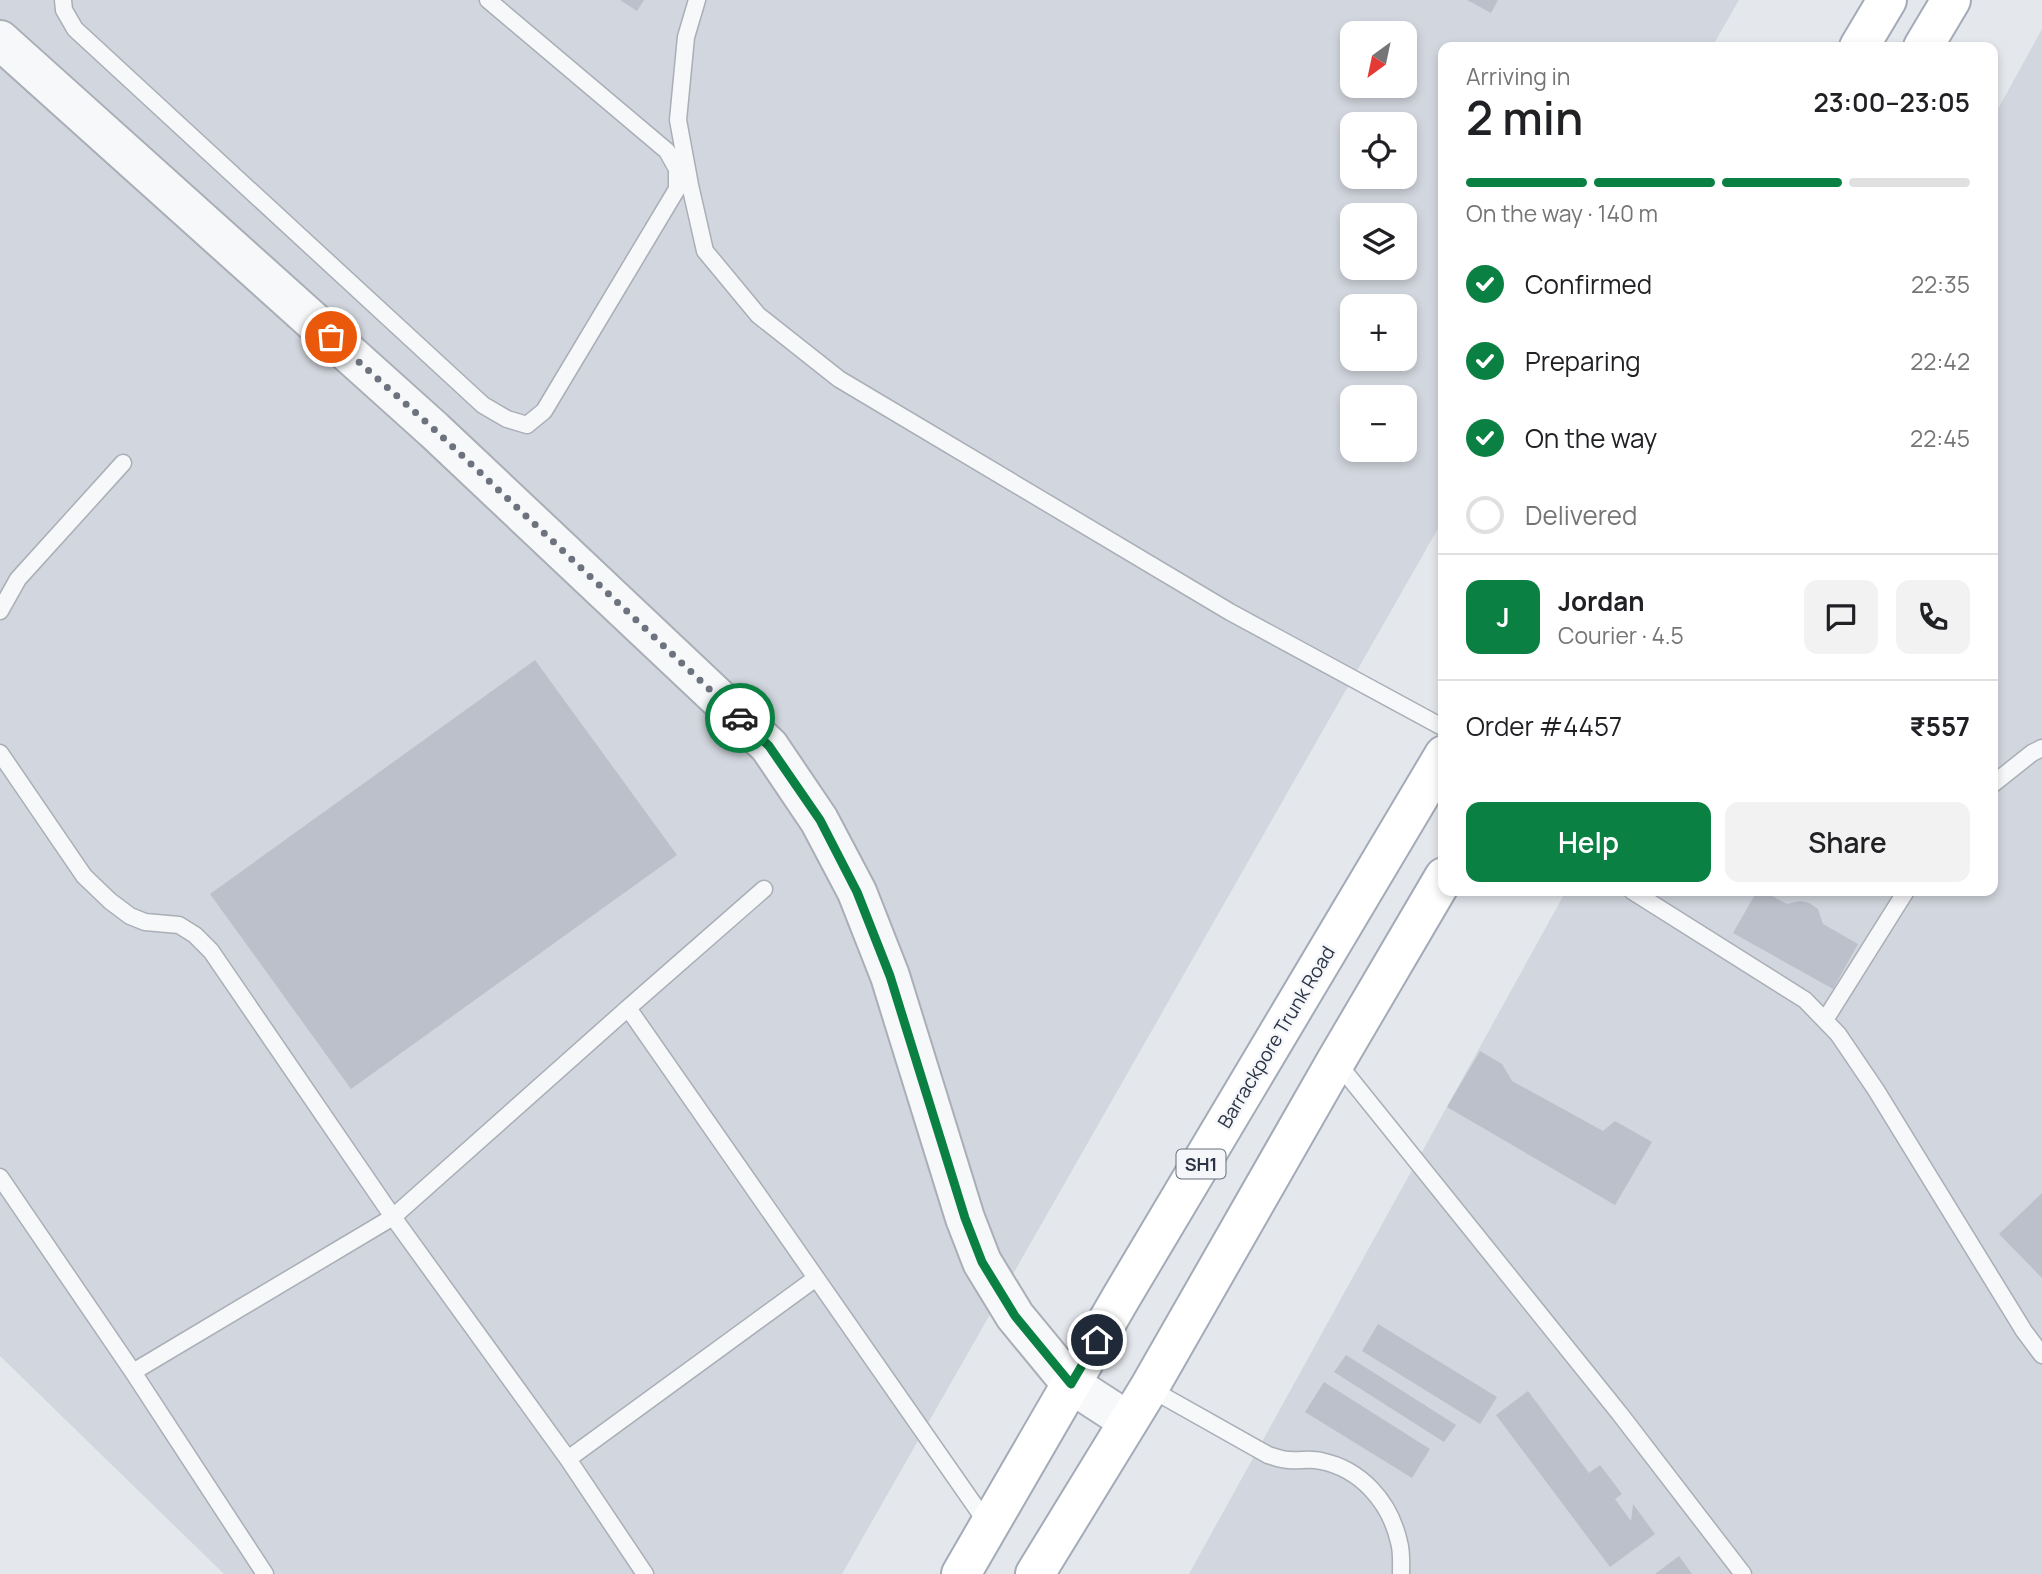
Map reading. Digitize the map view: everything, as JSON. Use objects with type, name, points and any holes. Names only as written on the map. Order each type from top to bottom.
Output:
[{"type":"main road","points":[[1862,42],[1887,0]]},
{"type":"main road","points":[[1926,42],[1951,0]]},
{"type":"main road","name":"Barrackpore Trunk Road","points":[[961,1574],[1438,765]]},
{"type":"main road","points":[[1035,1574],[1149,1388],[1438,887]]},
{"type":"street","points":[[0,40],[435,430],[769,746],[820,820],[857,892],[890,976],[965,1218],[982,1262],[1015,1316],[1071,1384],[1128,1422]]},
{"type":"lane","points":[[63,0],[64,10],[75,29],[483,405],[508,419],[527,425],[544,411],[677,189],[677,169],[667,151],[488,0]]},
{"type":"lane","points":[[696,0],[686,37],[678,120],[690,185],[705,251],[758,315],[839,379],[1230,612],[1438,725]]},
{"type":"lane","points":[[0,611],[18,579],[123,463]]},
{"type":"lane","points":[[1998,780],[2042,748]]},
{"type":"lane","points":[[0,753],[84,876],[110,901],[130,916],[145,922],[180,925],[211,951],[393,1217],[568,1459],[645,1574]]},
{"type":"lane","points":[[133,1372],[393,1217],[764,889]]},
{"type":"lane","points":[[1640,896],[1805,1000],[1838,1034],[1876,1090],[2024,1331],[2042,1355]]},
{"type":"lane","points":[[1825,1020],[1903,896]]},
{"type":"lane","points":[[628,1008],[989,1526]]},
{"type":"lane","points":[[1336,1061],[1619,1414],[1743,1574]]},
{"type":"lane","points":[[0,1177],[133,1372],[265,1574]]},
{"type":"lane","points":[[568,1459],[816,1278]]},
{"type":"lane","points":[[1149,1388],[1268,1455],[1286,1460],[1318,1460],[1340,1465],[1367,1483],[1385,1505],[1394,1524],[1400,1544],[1401,1574]]},
{"type":"shaded area","points":[[0,0],[1739,0],[1715,42],[1438,42],[1438,529],[842,1574],[224,1574],[0,1356]]},
{"type":"shaded area","points":[[2042,29],[2042,1574],[1189,1574],[1563,896],[1998,896],[1998,109]]},
{"type":"building","points":[[620,0],[644,0],[637,11]]},
{"type":"building","points":[[1467,0],[1498,0],[1491,13]]},
{"type":"building","points":[[535,660],[677,855],[351,1089],[210,894]]},
{"type":"building","points":[[1754,896],[1772,896],[1787,904],[1800,901],[1809,903],[1818,909],[1823,924],[1858,944],[1833,989],[1733,933]]},
{"type":"building","points":[[1480,1051],[1502,1064],[1512,1081],[1603,1131],[1615,1121],[1652,1142],[1615,1205],[1447,1107]]},
{"type":"building","points":[[2042,1193],[2042,1278],[1999,1234]]},
{"type":"building","points":[[1378,1324],[1497,1397],[1480,1424],[1362,1351]]},
{"type":"building","points":[[1346,1355],[1456,1425],[1444,1442],[1334,1372]]},
{"type":"building","points":[[1324,1382],[1430,1449],[1412,1478],[1305,1412]]},
{"type":"building","points":[[1528,1391],[1589,1473],[1600,1465],[1622,1494],[1615,1499],[1631,1521],[1633,1504],[1655,1534],[1610,1567],[1496,1415]]},
{"type":"building","points":[[1679,1556],[1692,1574],[1655,1574]]},
{"type":"way so far","points":[[331,337],[435,430],[740,718]]},
{"type":"route","points":[[740,718],[769,746],[820,820],[857,892],[890,976],[965,1218],[982,1262],[1015,1316],[1071,1384],[1097,1340]]}]
